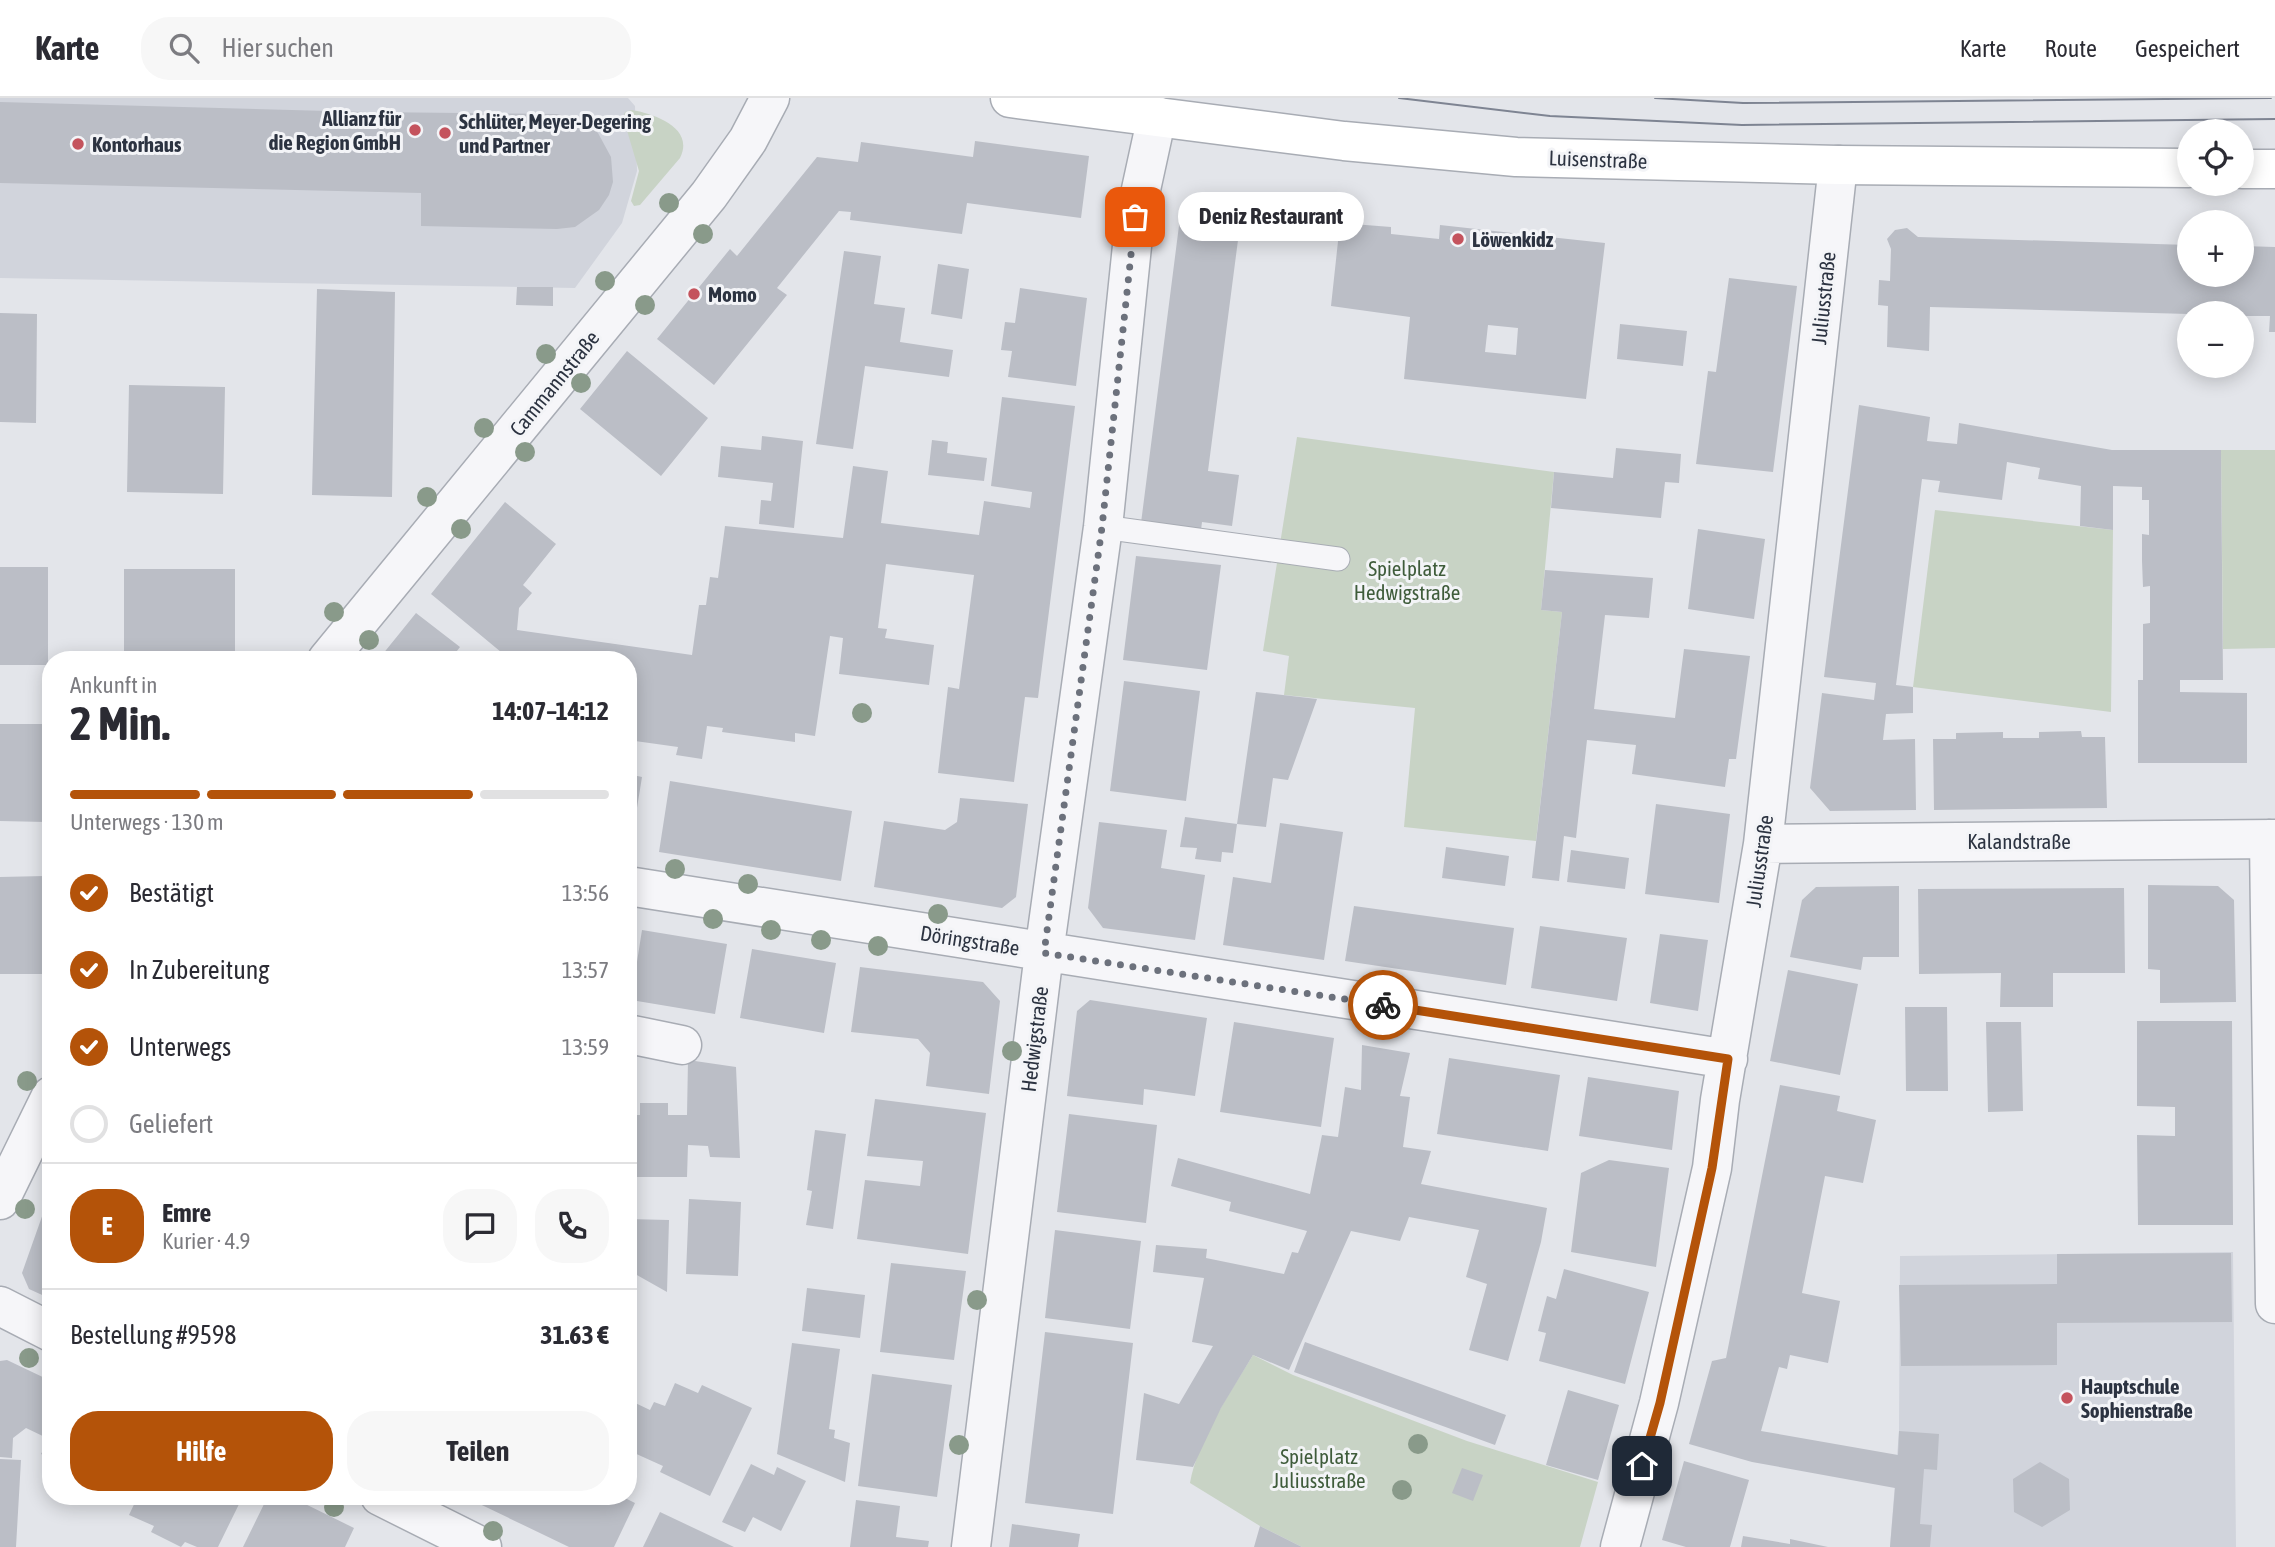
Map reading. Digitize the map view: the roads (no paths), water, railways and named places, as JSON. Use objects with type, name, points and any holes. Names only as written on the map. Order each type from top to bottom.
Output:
[{"type":"main road","name":"Luisenstraße","points":[[1010,98],[1344,141],[1516,157],[1838,165],[2177,168]]},
{"type":"main road","points":[[2254,169],[2275,169]]},
{"type":"street","name":"Cammannstraße","points":[[334,651],[709,195],[748,140],[770,98]]},
{"type":"street","name":"Hedwigstraße","points":[[971,1547],[1044,953],[1102,527],[1135,217],[1157,116]]},
{"type":"street","name":"Juliusstraße","points":[[1620,1547],[1660,1403],[1712,1168],[1763,844],[1838,165]]},
{"type":"street","name":"Kalandstraße","points":[[1763,844],[2272,839]]},
{"type":"street","points":[[2272,839],[2275,1304]]},
{"type":"street","name":"Döringstraße","points":[[637,887],[1728,1059]]},
{"type":"street","points":[[637,1036],[682,1045]]},
{"type":"street","points":[[0,1200],[42,1114]]},
{"type":"street","points":[[0,1306],[42,1327]]},
{"type":"street","points":[[398,1505],[482,1547]]},
{"type":"lane","points":[[1102,527],[1338,559]]},
{"type":"tram line","points":[[1399,98],[1550,116],[1742,125],[2275,119]]},
{"type":"tram line","points":[[1655,98],[1743,103],[2271,98]]},
{"type":"place","name":"Allianz für die Region GmbH","points":[[415,130]]},
{"type":"place","name":"Schlüter, Meyer-Degering und Partner","points":[[445,133]]},
{"type":"place","name":"Kontorhaus","points":[[78,144]]},
{"type":"place","name":"Deniz Restaurant","points":[[1135,217]]},
{"type":"place","name":"Löwenkidz","points":[[1458,239]]},
{"type":"place","name":"Momo","points":[[694,294]]},
{"type":"place","name":"Hauptschule Sophienstraße","points":[[2067,1398]]},
{"type":"park label","name":"Spielplatz Hedwigstraße","points":[[1407,580]]},
{"type":"park label","name":"Spielplatz Juliusstraße","points":[[1319,1468]]}]
